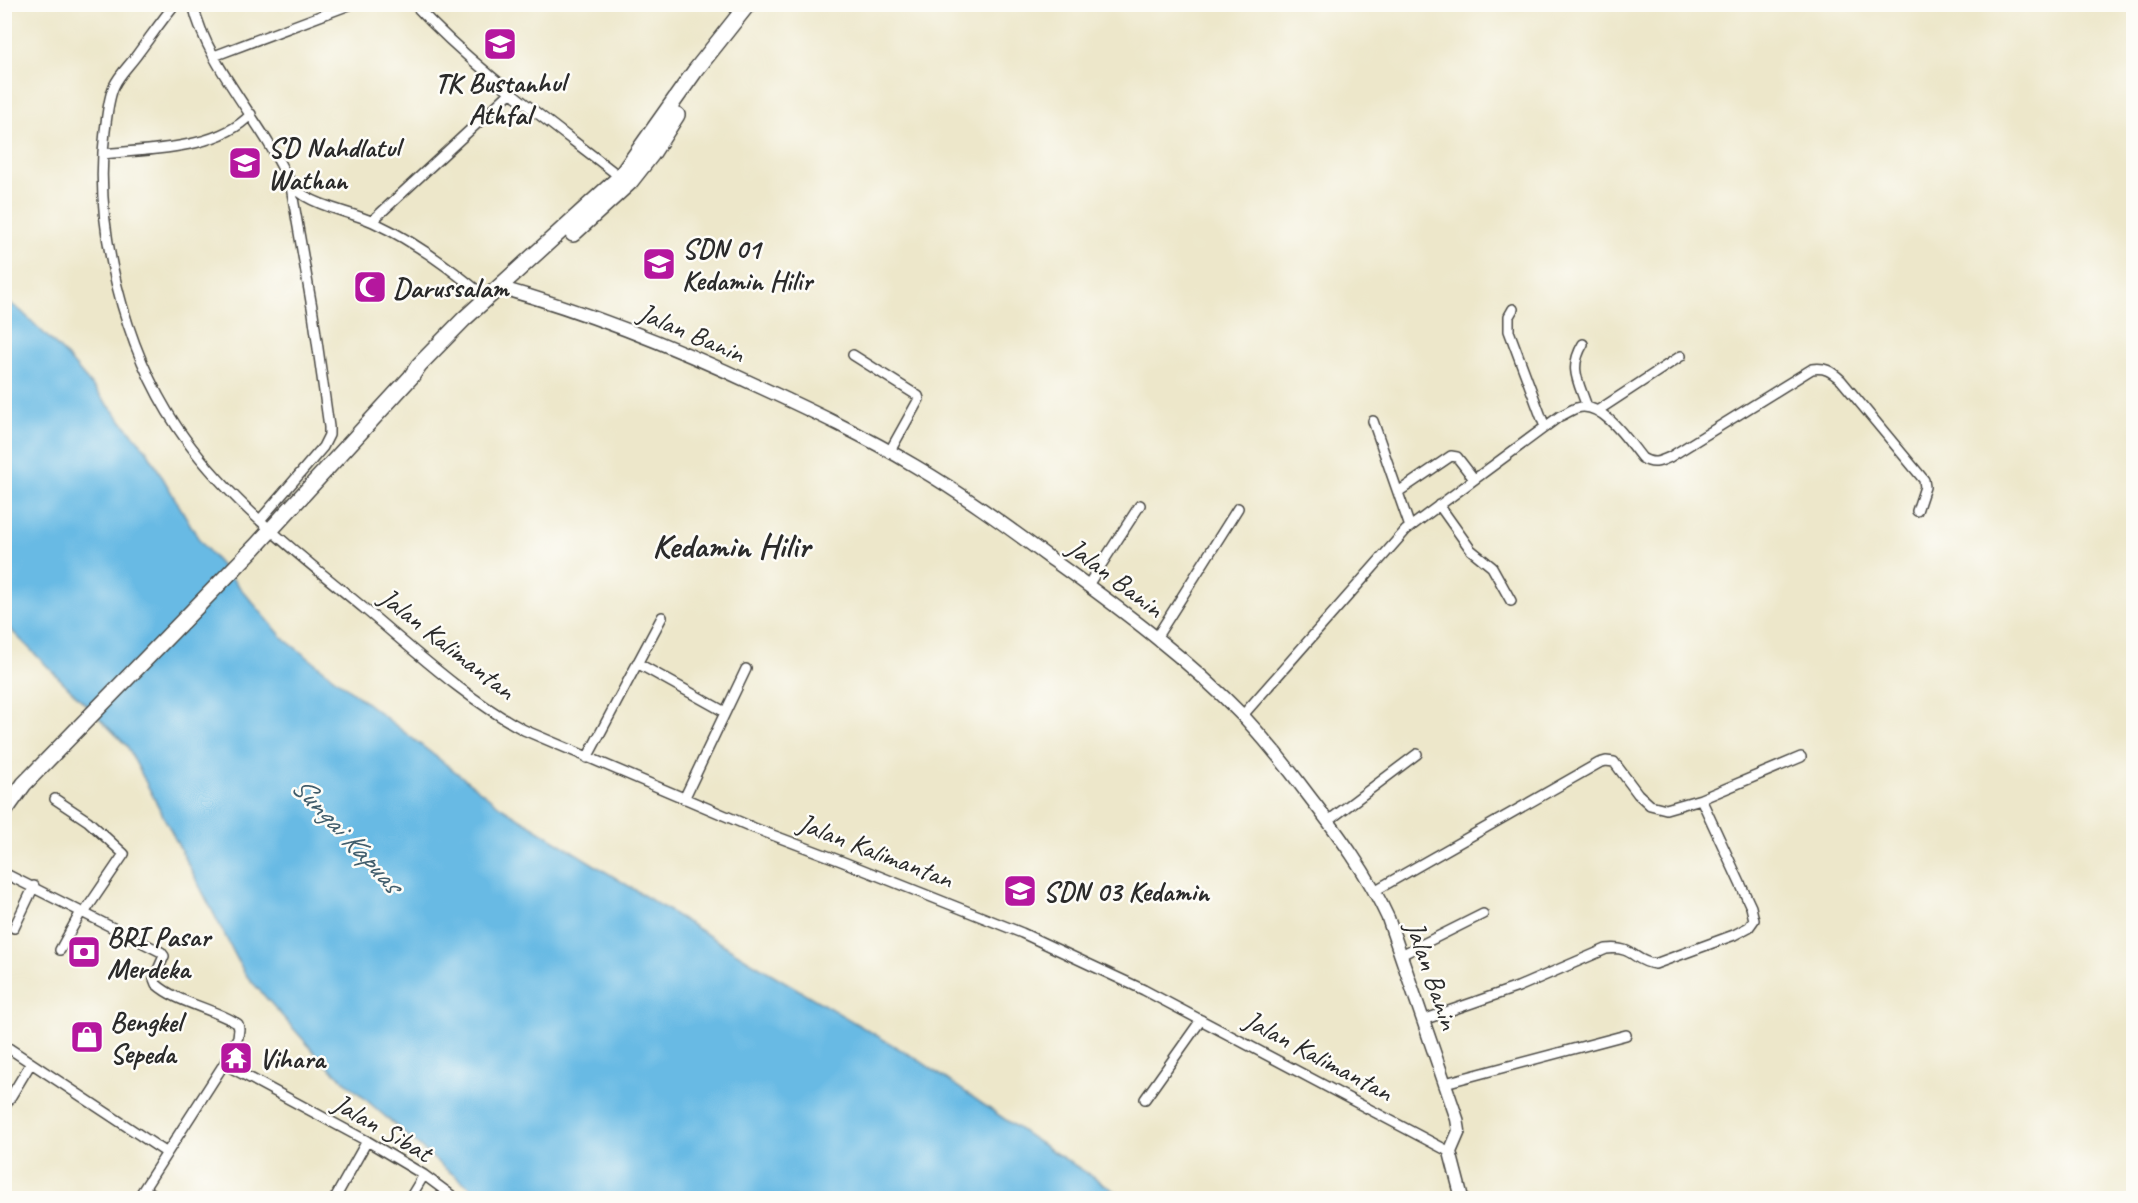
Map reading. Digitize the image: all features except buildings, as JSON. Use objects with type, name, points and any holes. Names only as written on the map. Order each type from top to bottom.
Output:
[{"type":"highway","points":[[4,812],[24,784],[255,547],[265,525],[411,377],[418,375],[482,306],[588,221],[630,182],[652,154],[748,4]]},
{"type":"highway","points":[[503,288],[620,177],[719,48],[759,4]]},
{"type":"street","name":"Jalan Kalimantan","points":[[175,4],[113,87],[107,116],[101,180],[104,218],[132,336],[145,370],[177,427],[223,483],[265,525],[428,662],[494,714],[524,730],[684,799],[1022,933],[1144,990],[1450,1152]]},
{"type":"street","points":[[193,4],[202,32],[214,56],[290,181],[303,195],[320,204],[372,221],[397,235],[463,278],[482,306]]},
{"type":"street","points":[[214,56],[352,4]]},
{"type":"street","points":[[414,4],[472,60],[620,177]]},
{"type":"street","points":[[372,221],[511,92]]},
{"type":"street","points":[[103,154],[177,146],[219,136],[241,125],[250,114]]},
{"type":"street","points":[[265,525],[323,447],[329,435],[313,313],[290,181]]},
{"type":"street","name":"Jalan Banin","points":[[503,288],[608,323],[675,349],[797,404],[890,452],[956,492],[1088,585],[1156,638],[1242,716],[1268,743],[1328,820],[1376,890],[1388,918],[1458,1119],[1459,1131],[1450,1152]]},
{"type":"street","points":[[1513,309],[1509,316],[1509,331],[1545,427]]},
{"type":"street","points":[[1583,344],[1575,361],[1575,369],[1587,407]]},
{"type":"street","points":[[853,355],[918,396],[919,399],[890,452]]},
{"type":"street","points":[[1597,411],[1681,356]]},
{"type":"street","points":[[1242,716],[1384,553],[1410,527],[1545,427],[1578,407],[1587,407],[1609,418],[1642,458],[1649,463],[1658,463],[1812,369],[1822,368],[1831,371],[1841,380],[1924,480],[1925,488],[1917,511]]},
{"type":"street","points":[[1373,421],[1410,527]]},
{"type":"street","points":[[1398,492],[1451,456],[1457,457],[1474,479]]},
{"type":"street","points":[[1088,585],[1140,505]]},
{"type":"street","points":[[1439,505],[1471,550],[1492,567],[1511,601]]},
{"type":"street","points":[[1156,638],[1238,508]]},
{"type":"street","points":[[587,758],[662,617]]},
{"type":"street","points":[[637,663],[725,712]]},
{"type":"street","points":[[684,799],[746,669]]},
{"type":"street","points":[[1328,820],[1417,754]]},
{"type":"street","points":[[1376,890],[1605,761],[1614,762],[1638,794],[1650,805],[1666,809],[1701,799],[1801,757]]},
{"type":"street","points":[[55,799],[88,821],[124,854],[82,913],[60,950]]},
{"type":"street","points":[[1423,1020],[1518,987],[1606,949],[1627,950],[1646,963],[1655,964],[1734,935],[1749,927],[1754,920],[1751,908],[1701,799]]},
{"type":"street","points":[[4,873],[34,886],[82,913],[161,952],[164,956],[154,979],[160,988],[238,1024],[238,1037],[224,1064],[138,1198]]},
{"type":"street","points":[[14,928],[34,886]]},
{"type":"street","points":[[1401,955],[1483,914]]},
{"type":"street","points":[[1145,1099],[1201,1020]]},
{"type":"street","points":[[1445,1083],[1626,1035]]},
{"type":"street","points":[[4,1045],[167,1153]]},
{"type":"street","points":[[4,1108],[31,1063]]},
{"type":"street","name":"Jalan Sibat","points":[[224,1064],[367,1141],[424,1175],[454,1198]]},
{"type":"street","points":[[335,1198],[367,1141]]},
{"type":"street","points":[[1450,1152],[1462,1198]]},
{"type":"street","points":[[410,1198],[424,1175]]},
{"type":"street","points":[[144,1189],[160,1198]]},
{"type":"water","name":"Sungai Kapuas","points":[[4,299],[21,311],[65,354],[147,451],[200,541],[284,639],[501,807],[748,960],[920,1061],[1035,1140],[1126,1198],[485,1198],[443,1167],[324,1063],[245,974],[127,746],[5,624]]},
{"type":"place","name":"TK Bustanhul Athfal","points":[[500,44]]},
{"type":"place","name":"SD Nahdlatul Wathan","points":[[245,163]]},
{"type":"place","name":"SDN 01 Kedamin Hilir","points":[[659,264]]},
{"type":"place","name":"Darussalam","points":[[370,287]]},
{"type":"place","name":"SDN 03 Kedamin","points":[[1020,891]]},
{"type":"place","name":"BRI Pasar Merdeka","points":[[84,952]]},
{"type":"place","name":"Bengkel Sepeda","points":[[87,1037]]},
{"type":"place","name":"Vihara","points":[[236,1058]]},
{"type":"district","name":"Kedamin Hilir","points":[[731,545]]}]
